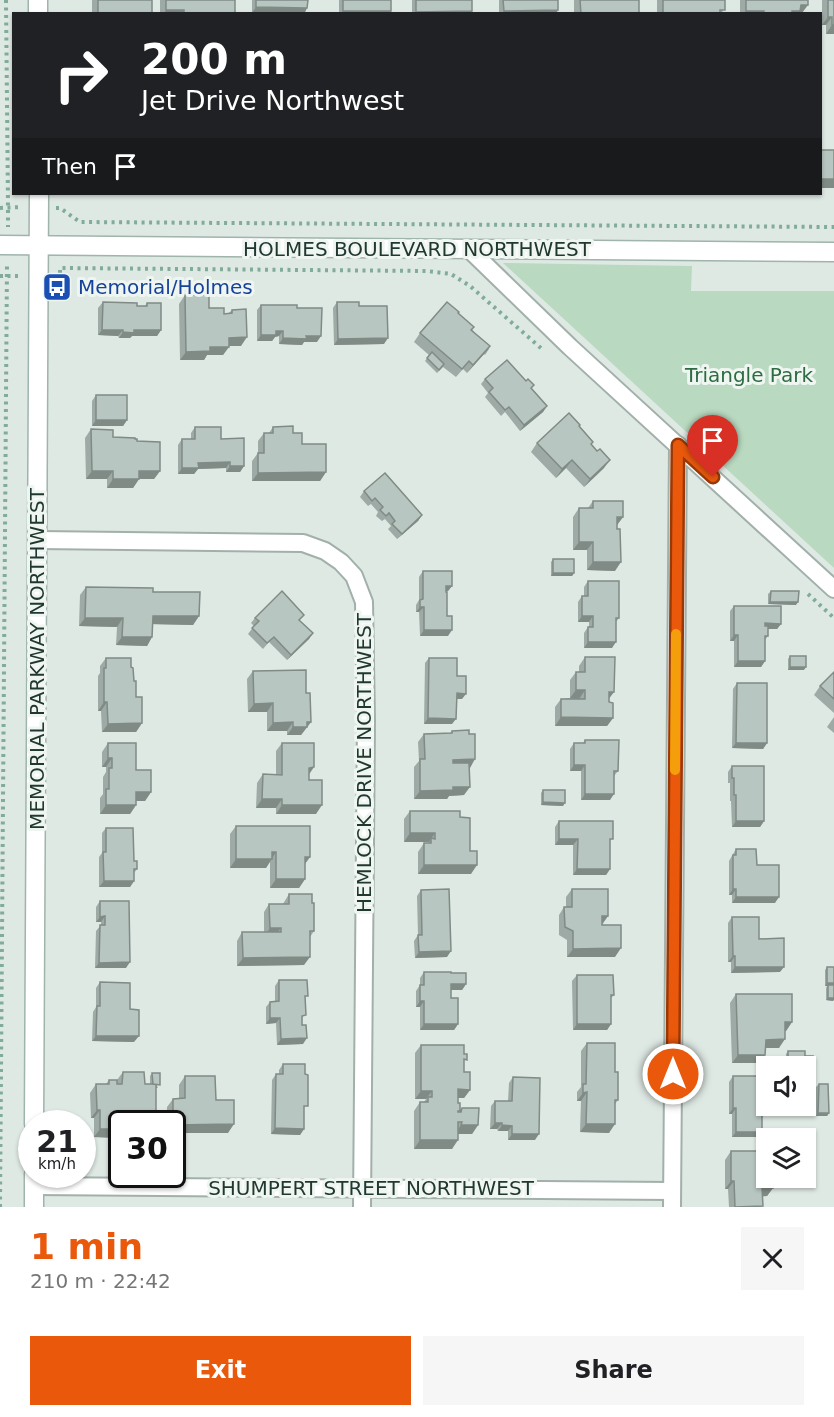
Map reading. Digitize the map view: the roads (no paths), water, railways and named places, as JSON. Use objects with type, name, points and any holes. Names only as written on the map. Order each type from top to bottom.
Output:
[{"type":"street","name":"MEMORIAL PARKWAY NORTHWEST","points":[[34,1110],[39,200]]},
{"type":"street","name":"HOLMES BOULEVARD NORTHWEST","points":[[3,245],[834,252]]},
{"type":"street","points":[[469,249],[570,346],[834,589]]},
{"type":"street","points":[[672,1199],[678,445]]},
{"type":"street","name":"HEMLOCK DRIVE NORTHWEST","points":[[38,540],[303,543],[325,551],[341,562],[354,576],[364,602],[366,721],[362,1207]]},
{"type":"street","name":"SHUMPERT STREET NORTHWEST","points":[[96,1182],[672,1199]]},
{"type":"street","points":[[34,1188],[34,1207]]},
{"type":"place","name":"Memorial/Holmes","points":[[57,287]]},
{"type":"park label","name":"Triangle Park","points":[[749,375]]}]
